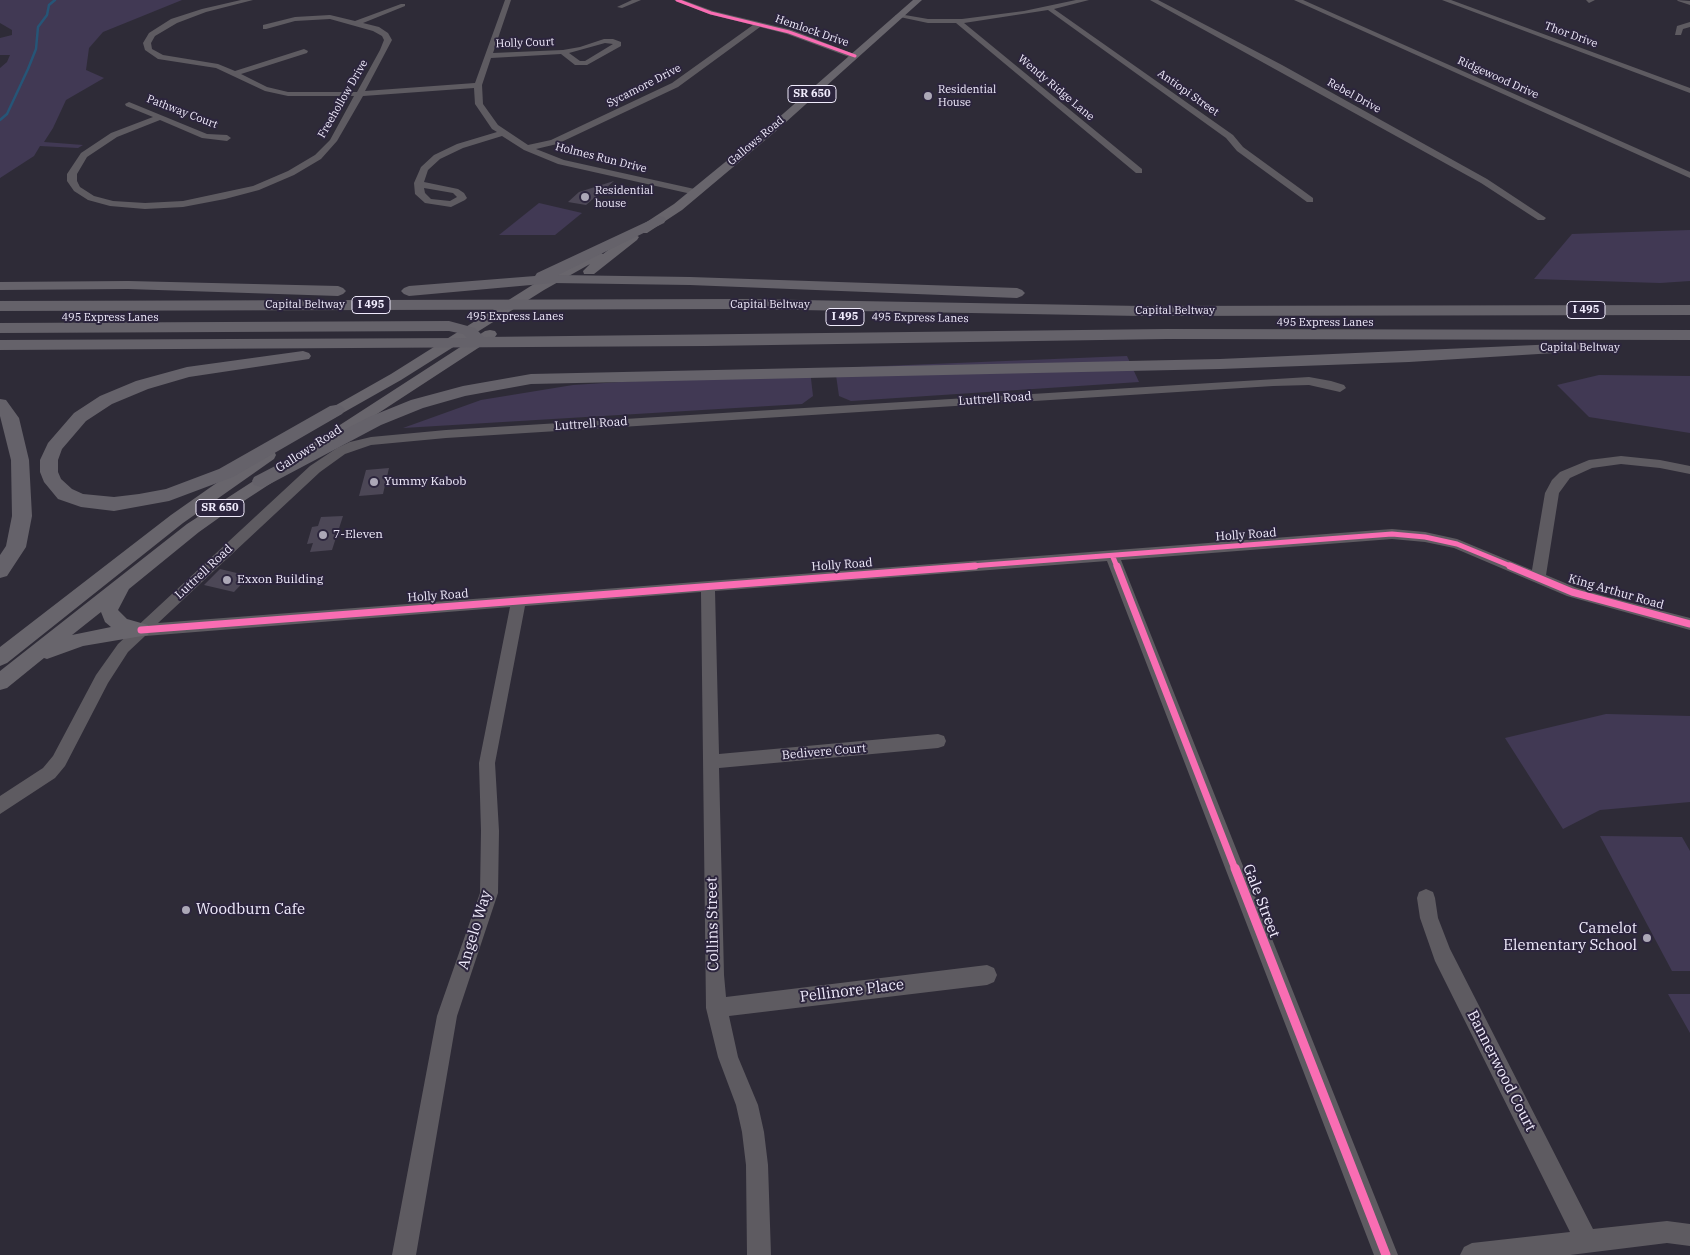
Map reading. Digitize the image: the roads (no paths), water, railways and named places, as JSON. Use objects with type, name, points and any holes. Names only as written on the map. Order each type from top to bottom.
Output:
[{"type":"highway","points":[[518,282],[564,267],[659,220]]},
{"type":"highway","points":[[0,286],[128,284],[403,292],[518,282],[556,284],[575,280],[833,286],[1118,298],[1310,302],[1482,310]]},
{"type":"highway","points":[[0,293],[743,304]]},
{"type":"highway","name":"Capital Beltway","points":[[0,306],[743,304],[1141,311],[1690,310]]},
{"type":"highway","name":"495 Express Lanes","points":[[0,318],[744,316],[1162,323],[1690,322]]},
{"type":"highway","points":[[0,328],[458,334]]},
{"type":"highway","points":[[0,334],[458,334]]},
{"type":"highway","name":"495 Express Lanes","points":[[0,345],[706,341],[1177,334],[1690,335]]},
{"type":"highway","points":[[261,481],[375,421],[417,404],[462,391],[531,379],[1220,364],[1581,348]]},
{"type":"highway","name":"Capital Beltway","points":[[0,357],[611,355],[921,350],[1690,349]]},
{"type":"highway","points":[[303,356],[186,372],[142,385],[106,400],[80,417],[54,447],[49,472],[53,482],[65,494],[81,500],[114,504],[169,495],[226,473],[336,410]]},
{"type":"highway","points":[[0,404],[10,418],[20,460],[22,516],[16,546],[9,560],[0,571]]},
{"type":"main road","name":"Gallows Road","points":[[0,682],[193,528],[261,481],[421,377],[458,334],[556,284],[659,220],[696,192],[918,0]]},
{"type":"main road","name":"Gallows Road","points":[[575,280],[633,237]]},
{"type":"main road","name":"Gallows Road","points":[[0,658],[177,519],[256,463],[336,410],[396,377],[458,334],[539,288],[556,284]]},
{"type":"main road","points":[[132,576],[114,598],[109,610],[112,617],[121,625],[141,630]]},
{"type":"main road","points":[[32,657],[61,645],[83,639],[141,630]]},
{"type":"street","points":[[250,0],[215,7],[182,18],[158,30],[147,43],[148,50],[157,56],[210,64],[271,91],[288,94],[360,94],[478,86]]},
{"type":"street","name":"Holmes Run Drive","points":[[508,0],[478,86],[477,94],[482,110],[488,119],[502,133],[527,148],[577,166],[696,192]]},
{"type":"street","points":[[620,7],[638,0]]},
{"type":"street","name":"Hemlock Drive","points":[[676,0],[711,13],[803,36],[855,56]]},
{"type":"street","points":[[900,16],[928,21],[959,22],[1049,8],[1086,0]]},
{"type":"street","name":"Rebel Drive","points":[[1153,0],[1279,67],[1484,181],[1541,218]]},
{"type":"street","name":"Ridgewood Drive","points":[[1297,0],[1690,175]]},
{"type":"street","name":"Thor Drive","points":[[1445,0],[1690,91]]},
{"type":"street","points":[[1680,0],[1690,3]]},
{"type":"street","points":[[357,23],[403,5]]},
{"type":"street","name":"Antiopi Street","points":[[1049,8],[1230,137],[1240,149],[1310,200]]},
{"type":"street","name":"Freehollow Drive","points":[[160,117],[114,135],[84,155],[72,174],[72,181],[77,189],[83,194],[104,203],[145,206],[206,200],[256,188],[291,174],[326,150],[341,128],[388,40],[385,35],[376,29],[336,17],[315,17],[284,21],[266,28]]},
{"type":"street","name":"Wendy Ridge Lane","points":[[959,22],[1139,171]]},
{"type":"street","name":"Sycamore Drive","points":[[527,148],[554,142],[675,85],[760,24]]},
{"type":"street","points":[[1678,32],[1680,28],[1690,24]]},
{"type":"street","name":"Holly Court","points":[[488,56],[563,52],[582,49],[604,41],[613,41],[618,44],[587,63],[576,62],[563,52]]},
{"type":"street","points":[[235,74],[304,51]]},
{"type":"street","name":"Pathway Court","points":[[129,104],[205,136],[227,138]]},
{"type":"street","points":[[419,183],[424,169],[437,157],[460,146],[502,133]]},
{"type":"street","name":"Luttrell Road","points":[[0,806],[49,773],[59,761],[102,679],[123,648],[141,630],[315,469],[341,451],[364,442],[612,422],[1272,382],[1309,381],[1340,388]]},
{"type":"street","points":[[1538,578],[1552,493],[1557,483],[1565,475],[1589,464],[1620,460],[1653,463],[1690,470]]},
{"type":"street","name":"Holly Road","points":[[141,630],[1392,534],[1425,537],[1457,544],[1538,578]]},
{"type":"street","name":"Gale Street","points":[[1113,556],[1386,1255]]},
{"type":"street","name":"King Arthur Road","points":[[1538,578],[1608,604],[1690,624]]},
{"type":"street","name":"Collins Street","points":[[708,586],[716,1008],[728,1057],[747,1105],[753,1132],[757,1165],[759,1255]]},
{"type":"street","name":"Angelo Way","points":[[404,1255],[447,1016],[489,893],[490,831],[487,763],[519,601]]},
{"type":"street","name":"Bedivere Court","points":[[710,762],[938,742]]},
{"type":"street","name":"Bannerwood Court","points":[[1426,898],[1429,918],[1442,954],[1587,1241]]},
{"type":"street","name":"Pellinore Place","points":[[716,1008],[987,975]]},
{"type":"street","points":[[1472,1255],[1667,1232],[1690,1235]]},
{"type":"waterway","points":[[0,120],[7,114],[28,69],[36,49],[38,27],[47,15],[49,5],[55,0]]},
{"type":"place","name":"Residential House","points":[[928,96]]},
{"type":"place","name":"Residential house","points":[[585,197]]},
{"type":"place","name":"Yummy Kabob","points":[[374,482]]},
{"type":"place","name":"7-Eleven","points":[[323,535]]},
{"type":"place","name":"Exxon Building","points":[[227,580]]},
{"type":"place","name":"Woodburn Cafe","points":[[186,910]]},
{"type":"place","name":"Camelot Elementary School","points":[[1647,938]]}]
